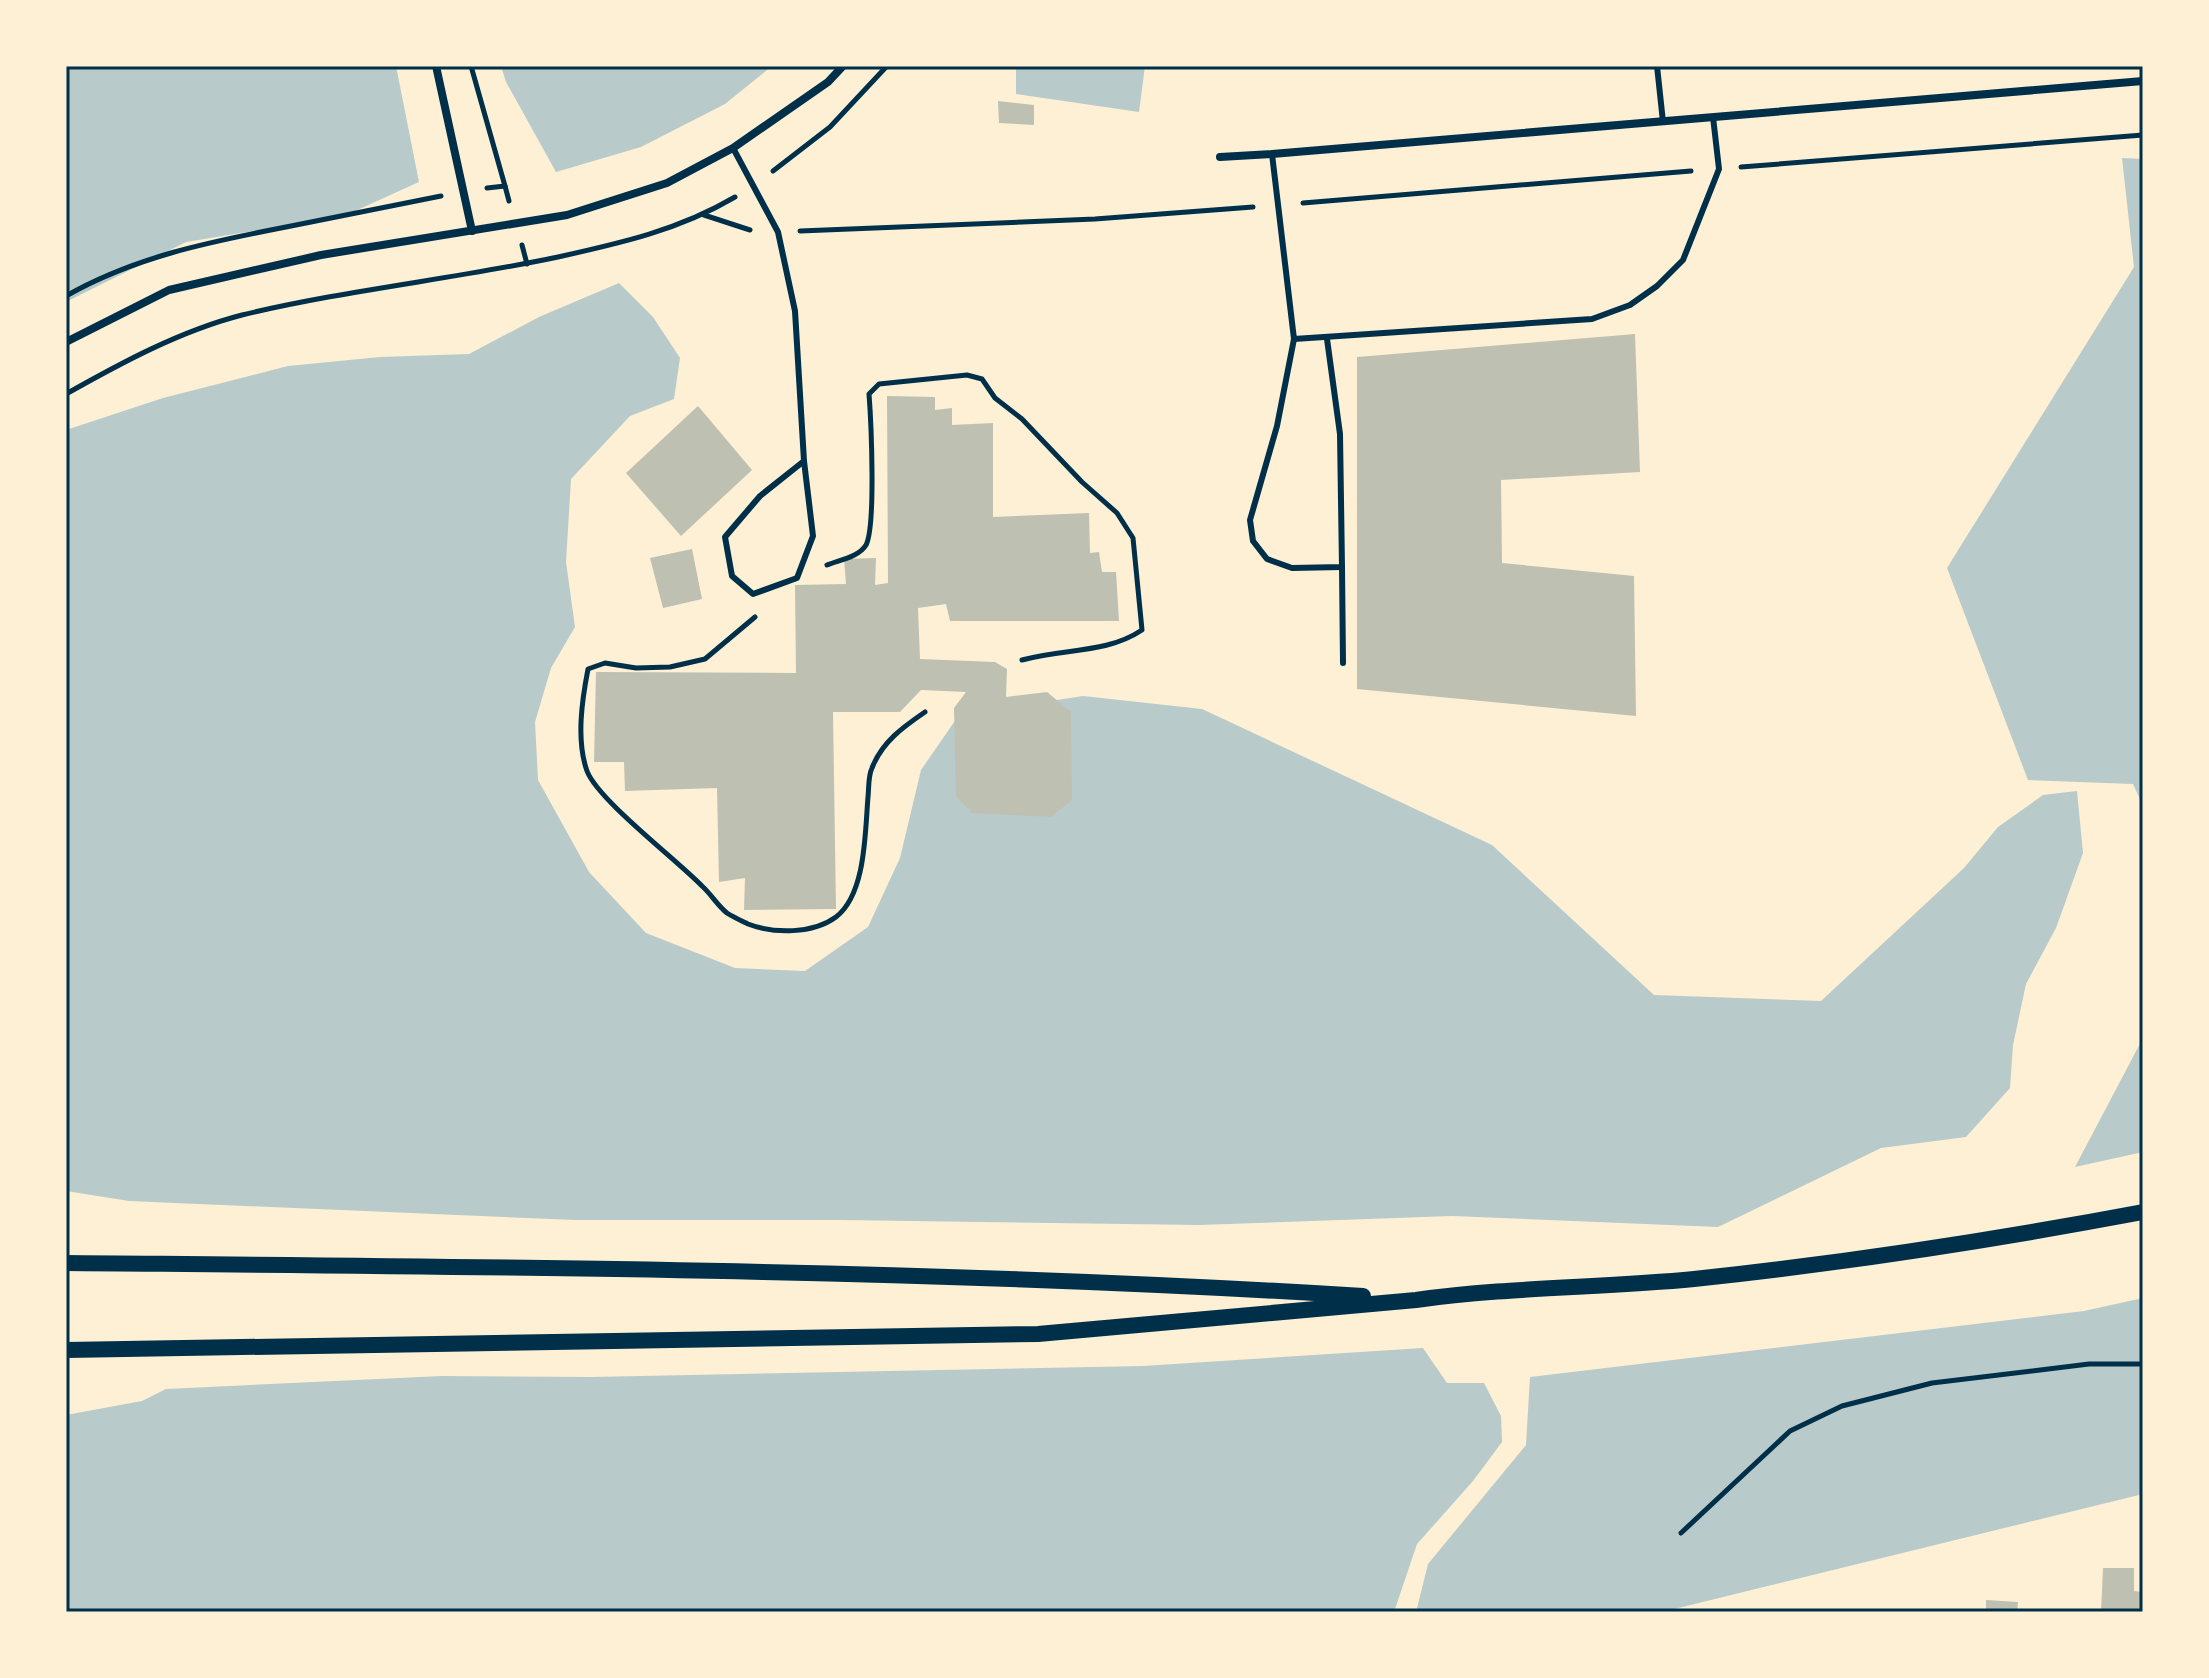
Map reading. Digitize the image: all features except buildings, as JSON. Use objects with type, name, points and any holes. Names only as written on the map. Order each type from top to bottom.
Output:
[{"type":"main road","points":[[66,1350],[1038,1334],[1465,1293],[1690,1279],[1854,1260],[2143,1212]]},
{"type":"main road","points":[[66,1263],[683,1269],[972,1276],[1416,1300]]},
{"type":"street","points":[[436,66],[472,231]]},
{"type":"street","points":[[66,342],[169,290],[321,255],[567,215],[667,183],[733,148],[828,82],[843,66]]},
{"type":"street","points":[[1220,157],[2143,81]]},
{"type":"lane","points":[[1657,66],[1663,122]]},
{"type":"lane","points":[[1294,339],[1592,319],[1630,305],[1657,286],[1683,260],[1719,169],[1713,117]]},
{"type":"lane","points":[[733,148],[778,232],[795,311],[804,461],[813,536],[797,578],[753,594],[732,576],[725,537],[760,496],[804,461]]},
{"type":"lane","points":[[1272,154],[1294,339],[1277,426],[1250,520],[1253,541],[1267,559],[1292,568],[1342,567]]},
{"type":"lane","points":[[1327,339],[1340,434],[1343,663]]},
{"type":"path","points":[[471,66],[505,186]]},
{"type":"path","points":[[704,215],[748,230],[778,232],[1095,219],[2143,135]]},
{"type":"path","points":[[925,712],[882,747],[870,770],[863,858],[852,900],[835,917],[816,926],[788,931],[749,925],[725,912],[702,885],[608,798],[588,772],[582,732],[588,669],[605,663],[636,668],[670,667],[705,659],[797,578],[858,554],[867,544],[871,467],[869,394],[879,384],[967,375],[982,379],[995,398],[1031,428],[1082,482],[1117,513],[1133,538],[1142,630],[1123,642],[1051,652],[1022,660]]},
{"type":"path","points":[[1681,1533],[1790,1431],[1842,1406],[1932,1383],[2089,1364],[2143,1364]]},
{"type":"shaded area","points":[[66,66],[396,66],[419,182],[344,216],[186,242],[66,302]]},
{"type":"shaded area","points":[[501,66],[772,66],[725,104],[641,147],[556,172],[506,82]]},
{"type":"shaded area","points":[[1016,66],[1145,66],[1139,112],[1016,94]]},
{"type":"shaded area","points":[[2122,158],[2143,159],[2143,806],[2133,784],[2028,780],[1947,568],[2134,267]]},
{"type":"shaded area","points":[[619,283],[653,317],[680,358],[674,399],[630,416],[571,479],[566,562],[575,627],[551,668],[535,722],[538,780],[589,872],[646,933],[735,968],[805,971],[868,927],[900,858],[921,770],[959,715],[1083,696],[1202,709],[1492,845],[1654,995],[1821,1001],[1964,868],[1998,827],[2043,795],[2077,791],[2083,853],[2056,928],[2026,984],[2013,1045],[2010,1088],[1966,1137],[1881,1148],[1718,1227],[1452,1216],[1199,1225],[575,1220],[129,1201],[66,1191],[66,430],[163,398],[288,366],[380,357],[469,354],[539,317]]},
{"type":"shaded area","points":[[2143,1038],[2143,1152],[2075,1167]]},
{"type":"shaded area","points":[[2143,1298],[2143,1494],[1662,1612],[1416,1612],[1428,1564],[1526,1445],[1530,1377],[2084,1311]]},
{"type":"shaded area","points":[[1423,1348],[1447,1383],[1484,1383],[1501,1416],[1502,1442],[1473,1481],[1417,1544],[1394,1612],[66,1612],[66,1415],[142,1401],[166,1389],[442,1376],[592,1377],[1143,1366]]}]
